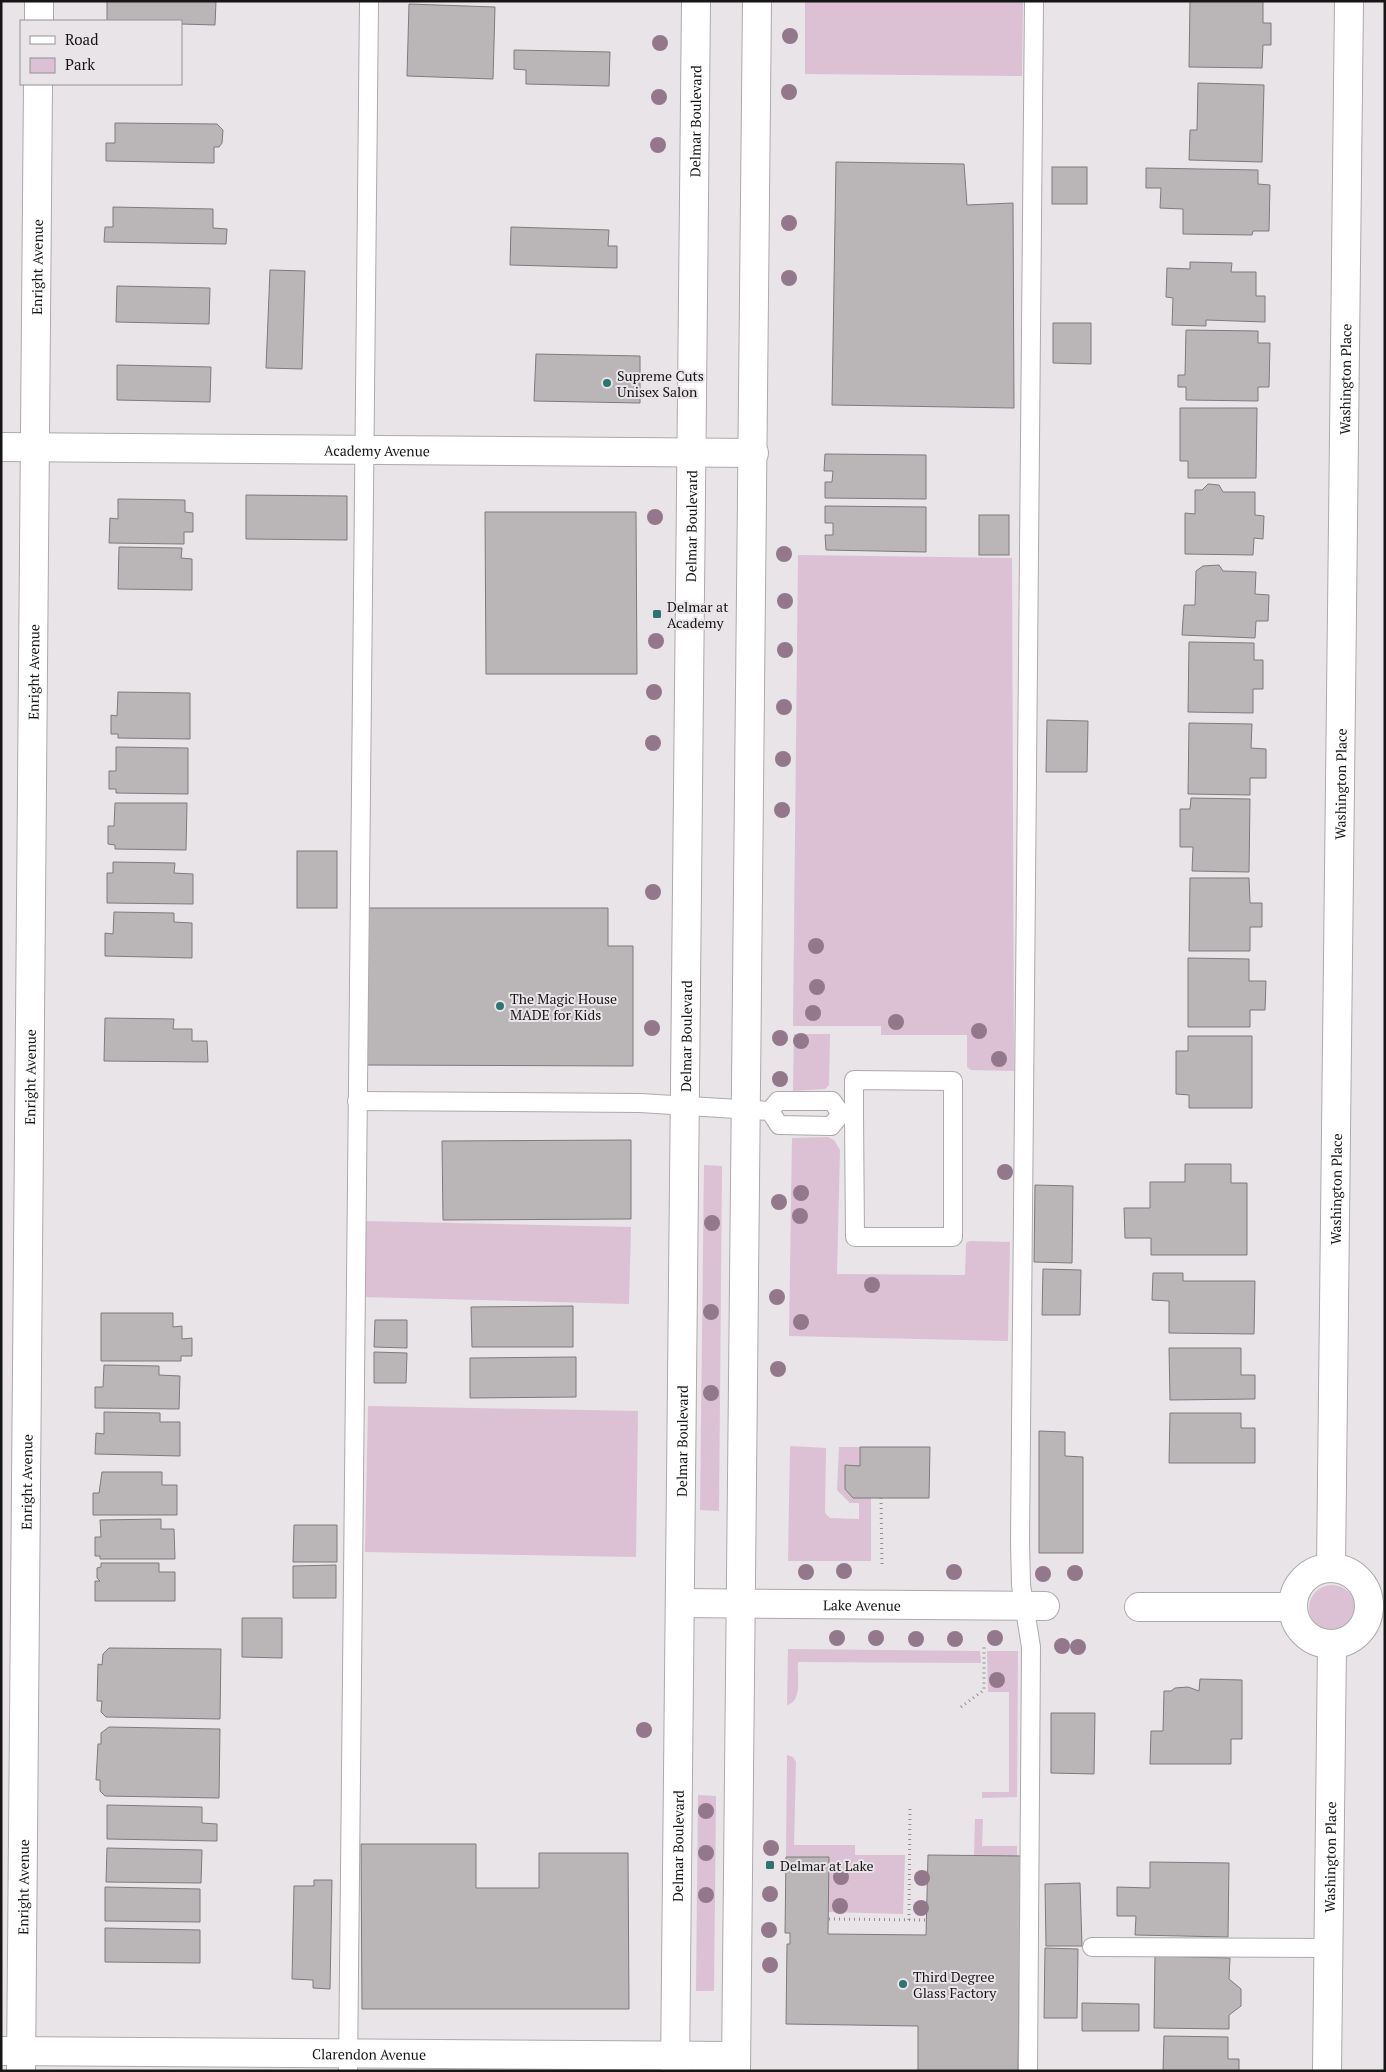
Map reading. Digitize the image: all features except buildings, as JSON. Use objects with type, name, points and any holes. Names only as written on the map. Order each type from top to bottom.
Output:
[{"type":"street","points":[[39,1],[39,20]]},
{"type":"street","name":"Delmar Boulevard","points":[[675,2063],[696,1]]},
{"type":"street","points":[[736,2064],[742,1604],[759,1111],[754,453],[757,1]]},
{"type":"street","name":"Washington Place","points":[[1331,1568],[1348,1]]},
{"type":"street","name":"Enright Avenue","points":[[14,2058],[38,85]]},
{"type":"street","name":"Academy Avenue","points":[[1,447],[754,453]]},
{"type":"street","points":[[1331,1568],[1344,1570],[1354,1576],[1363,1584],[1368,1596],[1377,1608],[1362,1630],[1343,1643],[1332,1645],[1320,1643],[1309,1638],[1301,1630],[1295,1619],[1293,1607],[1294,1595],[1304,1580],[1319,1570],[1331,1568]]},
{"type":"street","name":"Lake Avenue","points":[[680,1603],[1035,1606]]},
{"type":"street","points":[[1139,1607],[1293,1607]]},
{"type":"street","name":"Washington Place","points":[[1327,2071],[1332,1645]]},
{"type":"street","name":"Clarendon Avenue","points":[[14,2058],[348,2063],[736,2064]]},
{"type":"lane","points":[[348,2063],[369,1]]},
{"type":"lane","points":[[1028,2071],[1031,1647],[1035,1606],[1020,1577],[1020,1541],[1034,1]]},
{"type":"lane","points":[[357,1101],[640,1103],[759,1111],[778,1101],[832,1100],[847,1114],[855,1238],[953,1237],[953,1081],[854,1080],[847,1114],[831,1126],[778,1125],[759,1111]]},
{"type":"lane","points":[[1092,1947],[1328,1948]]},
{"type":"path","points":[[881,1498],[882,1566]]},
{"type":"path","points":[[961,1707],[984,1690],[984,1647]]},
{"type":"path","points":[[909,1920],[910,1805]]},
{"type":"path","points":[[829,1919],[927,1920]]},
{"type":"green space","points":[[805,1],[1023,1],[1022,76],[805,74]]},
{"type":"green space","points":[[798,555],[1012,558],[1014,1071],[971,1070],[967,1067],[967,1035],[881,1035],[881,1026],[793,1026]]},
{"type":"green space","points":[[794,1034],[830,1034],[829,1085],[825,1089],[793,1091]]},
{"type":"green space","points":[[828,1137],[834,1140],[840,1150],[837,1274],[965,1275],[966,1243],[970,1241],[1010,1242],[1008,1341],[789,1336],[792,1138]]},
{"type":"green space","points":[[704,1165],[722,1166],[719,1511],[700,1510]]},
{"type":"green space","points":[[365,1221],[631,1227],[629,1304],[363,1297]]},
{"type":"green space","points":[[368,1406],[638,1411],[636,1557],[365,1552]]},
{"type":"green space","points":[[790,1446],[826,1448],[825,1513],[830,1518],[859,1519],[859,1503],[850,1503],[837,1490],[839,1447],[860,1447],[860,1466],[845,1466],[845,1489],[853,1498],[871,1498],[871,1561],[788,1561]]},
{"type":"green space","points":[[1332,1585],[1345,1589],[1351,1595],[1355,1608],[1351,1621],[1345,1627],[1332,1631],[1319,1627],[1313,1621],[1309,1608],[1313,1595],[1319,1589]]},
{"type":"green space","points":[[788,1649],[980,1651],[981,1663],[798,1662],[797,1693],[792,1703],[787,1705]]},
{"type":"green space","points":[[987,1651],[1018,1651],[1017,1797],[982,1798],[982,1792],[1009,1792],[1009,1692],[988,1692]]},
{"type":"green space","points":[[787,1755],[793,1757],[796,1762],[794,1845],[855,1845],[855,1855],[905,1855],[903,1914],[829,1912],[829,1857],[786,1857]]},
{"type":"green space","points":[[698,1795],[716,1796],[714,1991],[696,1991]]},
{"type":"green space","points":[[975,1819],[983,1819],[982,1846],[1017,1846],[1017,1856],[974,1856]]},
{"type":"place","name":"Supreme Cuts Unisex Salon","points":[[607,383]]},
{"type":"place","name":"Delmar at Academy","points":[[657,614]]},
{"type":"place","name":"The Magic House MADE for Kids","points":[[500,1006]]},
{"type":"place","name":"Delmar at Lake","points":[[770,1865]]},
{"type":"place","name":"Third Degree Glass Factory","points":[[903,1984]]}]
